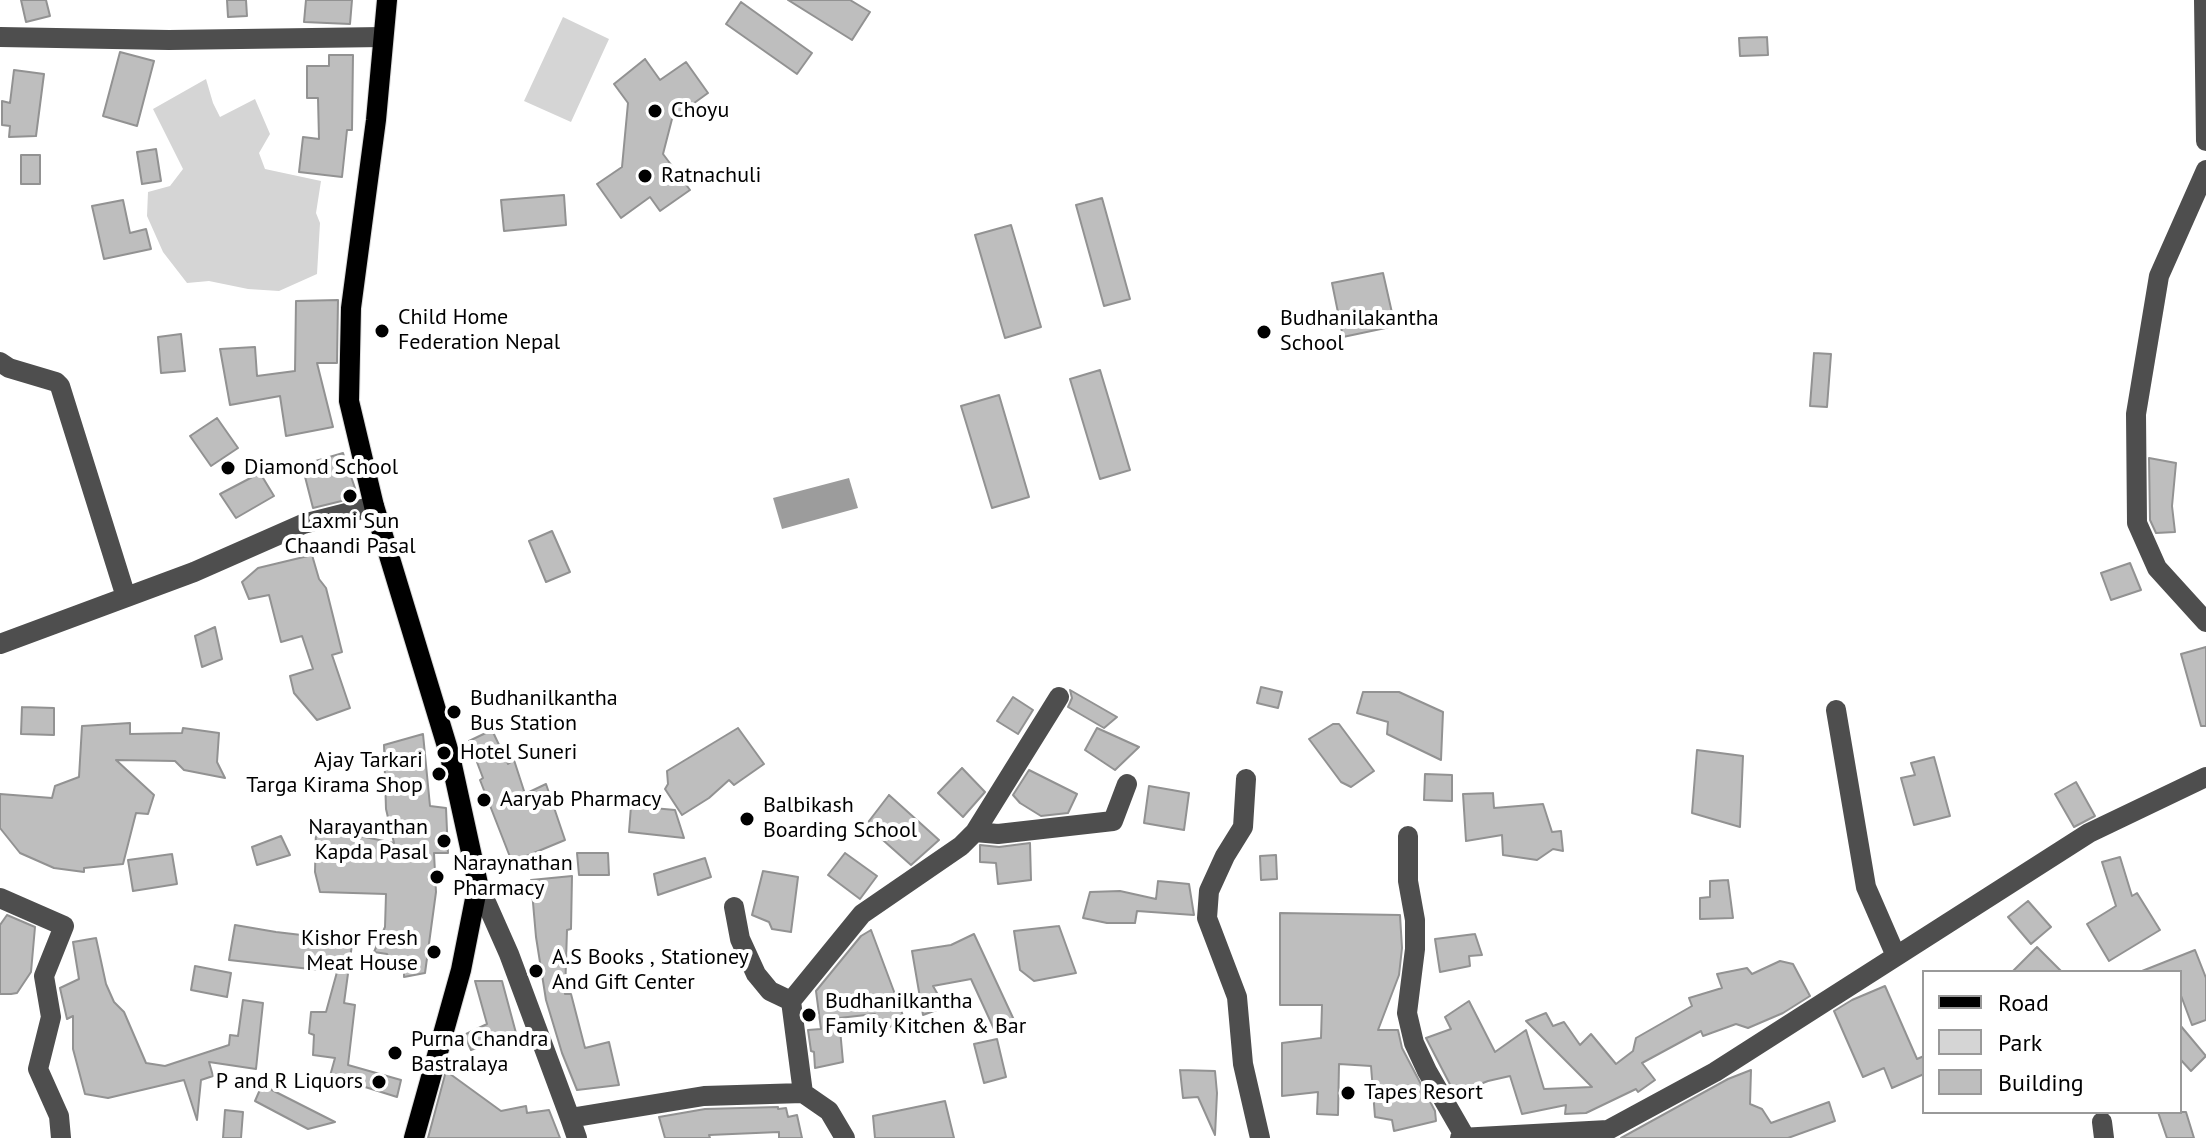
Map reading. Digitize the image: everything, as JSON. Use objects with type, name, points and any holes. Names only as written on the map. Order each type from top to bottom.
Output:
[{"type":"main road","points":[[387,0],[376,120],[351,308],[349,401],[374,506],[450,756],[478,884],[461,970],[414,1138]]},
{"type":"street","points":[[2204,0],[2206,141]]},
{"type":"street","points":[[0,37],[169,40],[383,37]]},
{"type":"street","points":[[2206,170],[2159,276],[2136,414],[2137,523],[2157,568],[2206,622]]},
{"type":"street","points":[[0,362],[60,386],[126,597]]},
{"type":"street","points":[[0,644],[217,563],[303,524],[374,506]]},
{"type":"street","points":[[803,1093],[791,1001],[862,914],[961,846],[975,832],[1059,697]]},
{"type":"street","points":[[1836,710],[1866,887],[1896,956]]},
{"type":"street","points":[[1408,836],[1408,881],[1415,920],[1415,949],[1407,1013],[1414,1043],[1462,1137],[1608,1130],[1715,1072],[2089,833],[2206,777]]},
{"type":"street","points":[[1246,779],[1243,827],[1209,891],[1207,918],[1237,997],[1243,1064],[1260,1138]]},
{"type":"street","points":[[975,832],[998,834],[1113,821],[1127,784]]},
{"type":"street","points":[[478,884],[509,954],[577,1138]]},
{"type":"street","points":[[0,898],[64,926],[44,976],[51,1017],[38,1069],[59,1116],[61,1138]]},
{"type":"street","points":[[734,907],[740,939],[756,974],[770,991],[791,1001]]},
{"type":"street","points":[[570,1118],[704,1096],[803,1093],[829,1111],[845,1138]]},
{"type":"green space","points":[[563,17],[609,39],[571,122],[524,101]]},
{"type":"green space","points":[[206,79],[220,117],[255,99],[270,134],[259,153],[265,169],[321,181],[316,213],[320,223],[317,274],[279,291],[248,289],[209,281],[187,283],[163,252],[147,216],[148,192],[170,186],[183,169],[153,109]]},
{"type":"shaded area","points":[[849,478],[858,508],[782,529],[773,498]]},
{"type":"building","points":[[21,0],[46,0],[50,16],[26,22]]},
{"type":"building","points":[[227,0],[246,0],[247,16],[228,17]]},
{"type":"building","points":[[306,0],[352,0],[350,24],[304,22]]},
{"type":"building","points":[[788,0],[850,0],[870,12],[852,40]]},
{"type":"building","points":[[741,2],[812,53],[797,74],[726,24]]},
{"type":"building","points":[[1767,37],[1768,55],[1740,56],[1739,38]]},
{"type":"building","points":[[120,52],[154,61],[137,126],[103,116]]},
{"type":"building","points":[[329,55],[353,55],[352,130],[347,130],[342,177],[299,172],[303,137],[319,139],[318,98],[307,98],[307,66],[329,66]]},
{"type":"building","points":[[645,59],[660,80],[686,62],[708,93],[672,119],[663,154],[690,190],[660,211],[650,197],[621,218],[597,184],[622,167],[628,103],[614,84]]},
{"type":"building","points":[[14,70],[44,74],[36,136],[9,137],[10,126],[2,125],[2,101],[10,103]]},
{"type":"building","points":[[156,149],[161,181],[142,184],[137,152]]},
{"type":"building","points":[[21,155],[40,155],[40,184],[21,184]]},
{"type":"building","points":[[564,195],[566,225],[504,231],[501,200]]},
{"type":"building","points":[[1102,198],[1130,299],[1104,306],[1076,205]]},
{"type":"building","points":[[123,200],[130,233],[146,229],[151,249],[104,259],[92,206]]},
{"type":"building","points":[[1011,225],[1041,327],[1005,338],[975,235]]},
{"type":"building","points":[[1383,273],[1395,326],[1343,337],[1332,283]]},
{"type":"building","points":[[338,300],[337,363],[317,363],[333,427],[286,436],[280,396],[230,405],[220,349],[255,347],[257,376],[295,371],[296,301]]},
{"type":"building","points":[[181,334],[185,371],[161,373],[158,337]]},
{"type":"building","points":[[1814,353],[1831,354],[1827,407],[1810,406]]},
{"type":"building","points":[[1100,370],[1130,470],[1100,479],[1070,379]]},
{"type":"building","points":[[999,395],[1029,497],[992,508],[961,406]]},
{"type":"building","points":[[217,418],[238,448],[211,466],[190,436]]},
{"type":"building","points":[[343,453],[358,497],[313,508],[302,465]]},
{"type":"building","points":[[2149,458],[2176,463],[2172,506],[2175,532],[2156,533],[2150,520]]},
{"type":"building","points":[[260,473],[274,496],[236,518],[220,494]]},
{"type":"building","points":[[552,531],[570,572],[546,582],[529,541]]},
{"type":"building","points":[[312,555],[319,579],[326,588],[342,652],[332,655],[350,708],[317,720],[294,693],[290,676],[313,669],[302,636],[281,642],[269,595],[249,599],[242,582],[258,568]]},
{"type":"building","points":[[2130,563],[2141,590],[2111,600],[2101,573]]},
{"type":"building","points":[[215,627],[222,659],[202,667],[195,636]]},
{"type":"building","points":[[2206,647],[2206,726],[2201,726],[2181,654]]},
{"type":"building","points":[[1261,687],[1282,692],[1278,708],[1257,703]]},
{"type":"building","points":[[1070,690],[1117,717],[1104,728],[1068,707],[1072,698]]},
{"type":"building","points":[[1363,692],[1399,692],[1443,712],[1441,760],[1387,734],[1388,722],[1357,713]]},
{"type":"building","points":[[1013,697],[1033,710],[1018,734],[997,721]]},
{"type":"building","points":[[22,707],[54,708],[54,735],[21,734]]},
{"type":"building","points":[[130,723],[130,734],[182,733],[183,728],[219,733],[217,762],[225,778],[184,770],[175,761],[116,760],[154,795],[148,814],[136,813],[123,864],[84,868],[84,872],[54,868],[20,853],[0,828],[0,794],[52,798],[55,786],[79,777],[82,726]]},
{"type":"building","points":[[1333,724],[1339,724],[1374,771],[1351,787],[1341,782],[1309,739]]},
{"type":"building","points":[[738,728],[764,764],[734,785],[729,780],[709,798],[682,815],[665,789],[668,784],[667,771]]},
{"type":"building","points":[[1097,728],[1139,747],[1115,770],[1085,750]]},
{"type":"building","points":[[492,730],[508,764],[514,760],[525,794],[546,784],[565,840],[512,862],[480,780],[483,778],[469,741]]},
{"type":"building","points":[[423,734],[430,806],[446,808],[448,853],[434,853],[436,892],[425,973],[404,977],[404,964],[391,963],[387,954],[374,952],[385,927],[386,894],[320,892],[315,872],[316,827],[394,843],[386,809],[384,745]]},
{"type":"building","points":[[1697,750],[1743,756],[1740,827],[1692,813]]},
{"type":"building","points":[[1934,757],[1950,816],[1914,825],[1901,778],[1915,775],[1911,763]]},
{"type":"building","points":[[962,768],[985,792],[963,817],[938,793]]},
{"type":"building","points":[[1029,770],[1077,794],[1068,813],[1041,816],[1020,803],[1013,795]]},
{"type":"building","points":[[1425,774],[1452,775],[1452,801],[1424,800]]},
{"type":"building","points":[[2076,782],[2095,816],[2074,827],[2055,794]]},
{"type":"building","points":[[1149,786],[1189,793],[1184,830],[1144,823]]},
{"type":"building","points":[[1493,793],[1494,808],[1543,804],[1552,832],[1561,831],[1563,851],[1553,849],[1537,860],[1503,855],[1502,835],[1466,841],[1463,794]]},
{"type":"building","points":[[889,795],[939,840],[911,865],[866,825]]},
{"type":"building","points":[[631,806],[675,810],[684,838],[629,832]]},
{"type":"building","points":[[281,836],[290,855],[257,865],[252,847]]},
{"type":"building","points":[[1030,843],[1031,880],[998,884],[996,863],[980,862],[980,845],[999,847]]},
{"type":"building","points":[[577,853],[608,853],[609,875],[579,875]]},
{"type":"building","points":[[845,853],[877,876],[860,899],[828,875]]},
{"type":"building","points":[[172,854],[177,884],[133,891],[128,860]]},
{"type":"building","points":[[1276,855],[1277,879],[1261,880],[1260,856]]},
{"type":"building","points":[[2120,857],[2132,896],[2137,893],[2160,930],[2109,961],[2087,924],[2116,906],[2102,862]]},
{"type":"building","points":[[705,858],[711,877],[658,895],[654,874]]},
{"type":"building","points":[[763,871],[798,877],[791,932],[772,929],[769,922],[752,915]]},
{"type":"building","points":[[572,876],[565,994],[571,994],[585,1048],[609,1042],[619,1085],[577,1090],[546,1000],[531,880]]},
{"type":"building","points":[[1728,880],[1733,918],[1700,919],[1700,898],[1710,897],[1710,881]]},
{"type":"building","points":[[1158,881],[1189,884],[1194,915],[1137,911],[1135,923],[1107,923],[1083,918],[1090,892],[1120,891],[1156,899]]},
{"type":"building","points":[[2028,901],[2051,927],[2031,944],[2008,917]]},
{"type":"building","points":[[1280,913],[1400,915],[1402,948],[1399,975],[1378,1030],[1398,1030],[1402,1048],[1435,1111],[1436,1121],[1394,1131],[1392,1120],[1375,1117],[1371,1066],[1339,1064],[1338,1115],[1317,1114],[1318,1092],[1282,1096],[1282,1043],[1321,1038],[1322,1005],[1280,1005]]},
{"type":"building","points":[[7,915],[35,927],[31,972],[17,993],[0,994],[0,925]]},
{"type":"building","points":[[235,925],[310,936],[310,931],[353,937],[344,1003],[355,1005],[348,1065],[401,1080],[397,1097],[330,1076],[335,1058],[313,1055],[314,1035],[309,1033],[311,1012],[326,1012],[337,972],[229,960]]},
{"type":"building","points":[[1059,926],[1076,973],[1034,981],[1020,970],[1014,931]]},
{"type":"building","points":[[871,930],[905,1021],[886,1028],[875,1014],[839,1018],[843,1062],[815,1068],[808,1030],[821,1029],[816,991],[861,936]]},
{"type":"building","points":[[974,934],[1014,1020],[994,1029],[971,979],[933,986],[945,1007],[923,1015],[912,951],[951,945]]},
{"type":"building","points":[[1475,934],[1482,955],[1469,956],[1470,966],[1440,972],[1435,939]]},
{"type":"building","points":[[96,938],[106,984],[114,1002],[124,1012],[146,1063],[165,1066],[229,1045],[230,1035],[238,1036],[243,1000],[263,1003],[256,1069],[209,1062],[213,1076],[201,1080],[197,1120],[184,1080],[108,1098],[85,1094],[73,1049],[73,1016],[67,1019],[60,988],[79,979],[73,942]]},
{"type":"building","points":[[2037,947],[2060,970],[2014,970]]},
{"type":"building","points":[[2195,950],[2206,978],[2206,1020],[2192,1025],[2182,998],[2182,970],[2145,970]]},
{"type":"building","points":[[1780,961],[1793,964],[1810,996],[1783,1013],[1748,1028],[1736,1024],[1703,1036],[1701,1031],[1642,1063],[1655,1080],[1638,1092],[1636,1089],[1586,1113],[1565,1114],[1566,1105],[1522,1114],[1510,1076],[1455,1094],[1426,1038],[1451,1029],[1445,1017],[1469,1001],[1495,1052],[1526,1030],[1544,1089],[1592,1087],[1526,1021],[1546,1013],[1553,1026],[1564,1022],[1580,1045],[1591,1034],[1616,1064],[1633,1051],[1636,1038],[1692,1006],[1689,998],[1722,988],[1717,974],[1747,968],[1752,974]]},
{"type":"building","points":[[195,966],[231,973],[227,997],[191,990]]},
{"type":"building","points":[[475,981],[502,981],[516,1033],[471,1050],[464,1035],[487,1024]]},
{"type":"building","points":[[1885,986],[1917,1059],[1922,1057],[1922,1075],[1892,1088],[1884,1068],[1863,1077],[1834,1011]]},
{"type":"building","points":[[2182,1027],[2206,1056],[2191,1071],[2182,1061]]},
{"type":"building","points":[[997,1039],[1006,1077],[984,1083],[974,1044]]},
{"type":"building","points":[[1180,1070],[1215,1071],[1215,1135],[1198,1097],[1183,1098]]},
{"type":"building","points":[[1751,1070],[1750,1104],[1762,1109],[1771,1123],[1829,1102],[1835,1121],[1788,1138],[1621,1138],[1728,1079]]},
{"type":"building","points":[[446,1071],[501,1111],[526,1106],[527,1113],[549,1110],[560,1138],[428,1138]]},
{"type":"building","points":[[262,1085],[335,1122],[308,1129],[255,1101]]},
{"type":"building","points":[[945,1101],[954,1138],[875,1138],[873,1116]]},
{"type":"building","points":[[786,1108],[788,1117],[797,1115],[802,1138],[779,1138],[779,1132],[665,1138],[659,1117],[705,1109]]},
{"type":"building","points":[[225,1110],[243,1112],[241,1138],[223,1138]]},
{"type":"building","points":[[2186,1112],[2194,1138],[2167,1138],[2159,1114]]},
{"type":"place","name":"Choyu","points":[[655,111]]},
{"type":"place","name":"Ratnachuli","points":[[645,176]]},
{"type":"place","name":"Child Home Federation Nepal","points":[[382,331]]},
{"type":"place","name":"Budhanilakantha School","points":[[1264,332]]},
{"type":"place","name":"Diamond School","points":[[228,468]]},
{"type":"place","name":"Laxmi Sun Chaandi Pasal","points":[[350,496]]},
{"type":"place","name":"Budhanilkantha Bus Station","points":[[454,712]]},
{"type":"place","name":"Hotel Suneri","points":[[444,753]]},
{"type":"place","name":"Ajay Tarkari Targa Kirama Shop","points":[[439,774]]},
{"type":"place","name":"Aaryab Pharmacy","points":[[484,800]]},
{"type":"place","name":"Balbikash Boarding School","points":[[747,819]]},
{"type":"place","name":"Narayanthan Kapda Pasal","points":[[444,841]]},
{"type":"place","name":"Naraynathan Pharmacy","points":[[437,877]]},
{"type":"place","name":"Kishor Fresh Meat House","points":[[434,952]]},
{"type":"place","name":"A.S Books , Stationey And Gift Center","points":[[536,971]]},
{"type":"place","name":"Budhanilkantha Family Kitchen & Bar","points":[[809,1015]]},
{"type":"place","name":"Purna Chandra Bastralaya","points":[[395,1053]]},
{"type":"place","name":"P and R Liquors","points":[[379,1082]]},
{"type":"place","name":"Tapes Resort","points":[[1348,1093]]}]
